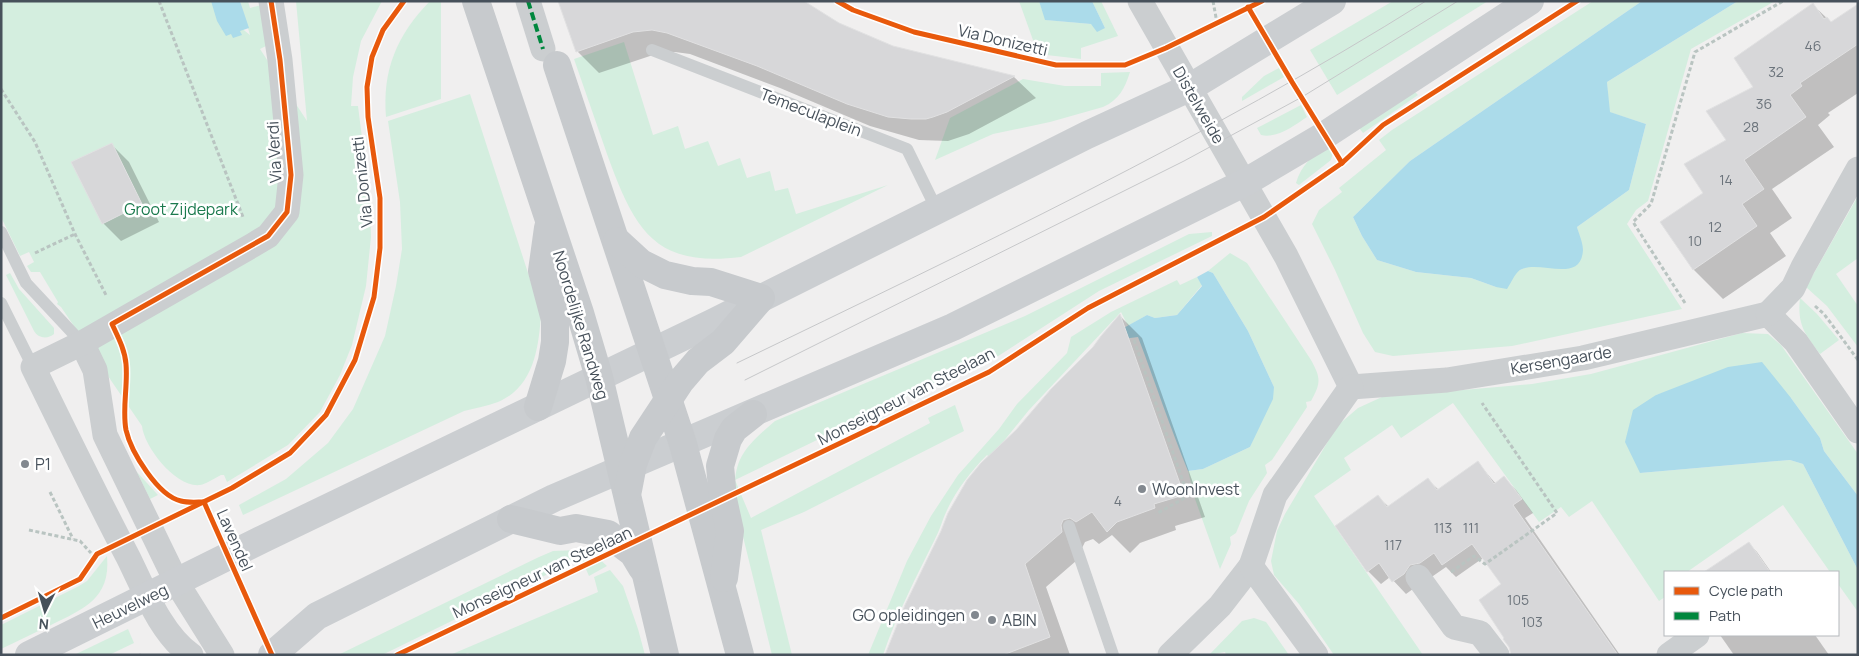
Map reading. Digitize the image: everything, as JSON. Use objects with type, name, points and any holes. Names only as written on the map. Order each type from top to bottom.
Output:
[{"type":"main road","name":"Noordelijke Randweg","points":[[476,1],[627,466],[627,497],[665,655]]},
{"type":"main road","points":[[177,583],[265,538],[761,298],[1087,135],[1189,88],[1332,1]]},
{"type":"main road","points":[[272,655],[317,616],[554,498],[953,327],[1244,183],[1325,135],[1530,1]]},
{"type":"main road","points":[[550,57],[616,240],[683,444],[740,655]]},
{"type":"main road","points":[[538,407],[556,342],[555,320],[542,271],[549,221]]},
{"type":"main road","points":[[616,240],[641,263],[665,275],[692,281],[711,282],[761,298]]},
{"type":"main road","points":[[627,466],[643,438],[689,371],[698,361],[723,342],[761,298]]},
{"type":"main road","points":[[722,589],[730,531],[723,499],[720,466],[728,439],[734,429],[753,414]]},
{"type":"main road","points":[[511,519],[560,531],[576,528],[608,534],[632,553],[645,574]]},
{"type":"main road","name":"Heuvelweg","points":[[29,655],[177,583]]},
{"type":"street","name":"Via Verdi","points":[[33,366],[82,343],[112,324],[268,236],[286,212],[291,175],[280,60],[271,1]]},
{"type":"street","points":[[528,1],[550,57]]},
{"type":"street","name":"Distelweide","points":[[1140,1],[1244,183]]},
{"type":"street","points":[[1858,169],[1793,288],[1768,314],[1796,342],[1858,432]]},
{"type":"street","points":[[1170,655],[1220,606],[1252,566],[1275,495],[1351,387],[1286,256],[1244,183]]},
{"type":"street","name":"Kersengaarde","points":[[1351,387],[1448,380],[1583,358],[1768,314]]},
{"type":"street","points":[[82,343],[95,370],[105,436],[177,583],[222,655]]},
{"type":"street","points":[[33,366],[102,510],[168,633],[192,655]]},
{"type":"street","points":[[1252,566],[1316,655]]},
{"type":"street","points":[[1422,583],[1454,627],[1480,632],[1497,655]]},
{"type":"street","points":[[1669,655],[1696,636]]},
{"type":"lane","name":"Temeculaplein","points":[[652,50],[907,149],[937,210]]},
{"type":"lane","points":[[1,232],[26,283],[82,343]]},
{"type":"lane","points":[[1,302],[33,366]]},
{"type":"lane","points":[[1070,526],[1113,655]]},
{"type":"path","points":[[159,1],[240,212]]},
{"type":"path","points":[[1213,1],[1216,23]]},
{"type":"path","points":[[1702,331],[1633,222],[1651,204],[1695,52],[1784,1]]},
{"type":"path","points":[[1208,27],[1224,19]]},
{"type":"path","points":[[1,89],[35,142],[75,234],[111,306],[112,324]]},
{"type":"path","points":[[1793,288],[1824,314],[1858,360]]},
{"type":"path","points":[[1134,340],[1188,496],[1156,514]]},
{"type":"path","points":[[1422,583],[1474,556],[1485,564],[1557,514],[1473,391],[1448,380]]},
{"type":"path","points":[[50,492],[74,539]]},
{"type":"path","points":[[29,530],[80,540],[95,558],[97,554],[120,544]]},
{"type":"green space","name":"Groot Zijdepark","points":[[1,1],[228,1],[235,23],[250,35],[240,1],[248,1],[250,8],[261,5],[266,46],[260,49],[307,121],[296,1],[382,1],[361,41],[353,77],[351,106],[358,106],[370,201],[371,237],[366,286],[352,345],[340,375],[320,412],[288,445],[227,482],[224,475],[221,475],[200,485],[191,484],[181,480],[172,473],[155,455],[144,435],[142,426],[61,307],[57,304],[58,302],[40,272],[31,272],[27,266],[34,262],[29,252],[20,256],[1,217]]},
{"type":"green space","points":[[430,1],[441,1],[441,99],[386,117],[385,100],[387,84],[394,54],[409,27]]},
{"type":"green space","points":[[1019,1],[1039,1],[1046,20],[1091,24],[1105,28],[1092,1],[1101,1],[1118,36],[1081,48],[1081,59],[1038,54]]},
{"type":"green space","points":[[1393,1],[1488,1],[1337,95],[1310,50]]},
{"type":"green space","points":[[1593,1],[1642,1],[1410,161],[1353,217],[1377,260],[1416,272],[1471,278],[1496,287],[1518,271],[1529,266],[1540,266],[1583,250],[1577,227],[1629,190],[1646,124],[1609,112],[1607,82],[1738,1],[1775,1],[1691,49],[1648,201],[1636,210],[1627,224],[1682,309],[1512,346],[1393,356],[1375,352],[1363,333],[1312,224],[1319,210],[1342,192],[1339,188],[1386,150],[1379,140],[1392,130]]},
{"type":"green space","points":[[624,42],[653,135],[678,126],[685,149],[708,141],[718,166],[740,158],[747,178],[770,171],[775,191],[788,188],[796,214],[888,185],[741,257],[711,259],[687,256],[667,249],[651,237],[638,222],[627,203],[607,154],[574,59]]},
{"type":"green space","points":[[1279,68],[1284,77],[1242,101],[1242,97],[1264,76]]},
{"type":"green space","points":[[1130,72],[1121,93],[1103,107],[1050,122],[993,134],[935,160],[950,118],[1023,79],[1065,86],[1101,86],[1101,73]]},
{"type":"green space","points":[[1414,91],[1418,95],[1363,133],[1357,125]]},
{"type":"green space","points":[[470,94],[541,313],[536,352],[527,376],[520,387],[498,402],[464,411],[243,515],[239,505],[286,479],[328,443],[353,409],[385,336],[402,249],[400,202],[388,121]]},
{"type":"green space","points":[[1301,105],[1307,117],[1279,133],[1267,136],[1261,135],[1257,128]]},
{"type":"green space","points":[[1326,144],[1333,153],[1331,160],[1299,185],[1296,183],[1304,166]]},
{"type":"green space","points":[[1858,196],[1858,258],[1836,274],[1858,306],[1858,347],[1827,306],[1806,287]]},
{"type":"green space","points":[[1212,232],[1212,236],[1099,291],[989,362],[968,372],[965,368],[735,480],[737,468],[746,449],[775,421],[1025,316],[1189,234]]},
{"type":"green space","points":[[1230,253],[1247,263],[1311,360],[1317,371],[1318,385],[1311,401],[1306,402],[1307,407],[1272,460],[1265,465],[1267,473],[1249,501],[1236,533],[1230,537],[1231,544],[1220,569],[1195,499],[1188,471],[1203,469],[1250,447],[1274,387],[1248,331],[1213,273],[1208,271]]},
{"type":"green space","points":[[10,273],[19,289],[54,328],[54,334],[44,337],[38,336],[34,331],[6,275]]},
{"type":"green space","points":[[1197,277],[1202,285],[1177,315],[1155,318],[1147,315],[1128,326],[1121,312],[1029,410],[990,458],[987,455],[975,467],[947,510],[937,536],[901,610],[883,655],[868,655],[907,561],[931,516],[958,475],[999,429],[1017,404],[1067,353],[1071,337],[1111,312],[1177,280],[1180,285]]},
{"type":"green space","points":[[1800,298],[1817,314],[1839,340],[1820,354],[1803,329],[1799,307]]},
{"type":"green space","points":[[1742,333],[1768,334],[1781,345],[1858,454],[1858,496],[1824,451],[1820,438],[1791,398],[1672,390],[1656,395],[1640,473],[1790,460],[1803,464],[1858,570],[1858,612],[1839,585],[1839,571],[1829,571],[1783,505],[1688,571],[1664,571],[1664,598],[1659,601],[1592,501],[1569,517],[1561,507],[1539,522],[1453,403],[1401,438],[1392,425],[1344,458],[1351,470],[1314,496],[1423,655],[1334,655],[1299,604],[1274,575],[1271,561],[1277,531],[1285,514],[1337,426],[1358,408],[1382,397],[1532,384],[1591,374]]},
{"type":"green space","points":[[955,405],[964,431],[804,512],[761,530],[792,655],[772,655],[736,508],[735,480],[751,518],[930,423],[928,418]]},
{"type":"green space","points":[[136,471],[158,495],[150,499]]},
{"type":"green space","points":[[578,550],[594,554],[607,566],[589,576],[581,558],[382,655],[338,655],[539,557],[553,551]]},
{"type":"green space","points":[[107,556],[107,571],[104,583],[92,601],[74,614],[1,649],[1,625],[87,581]]},
{"type":"green space","points":[[610,570],[623,586],[645,655],[470,655],[468,653],[450,655],[598,592],[594,577]]},
{"type":"green space","points":[[1254,618],[1266,622],[1289,655],[1226,655],[1225,652],[1209,655],[1242,621]]},
{"type":"green space","points":[[128,629],[134,643],[109,655],[74,655]]},
{"type":"water","points":[[211,1],[240,1],[249,28],[240,31],[242,35],[233,38],[231,34],[226,36],[217,21]]},
{"type":"water","points":[[1039,1],[1092,1],[1105,28],[1097,32],[1091,24],[1045,20]]},
{"type":"water","points":[[1642,1],[1738,1],[1607,82],[1610,112],[1646,124],[1629,190],[1577,227],[1583,250],[1580,260],[1575,266],[1567,269],[1528,267],[1518,271],[1507,289],[1471,278],[1416,272],[1377,260],[1353,217],[1410,161]]},
{"type":"water","points":[[1208,271],[1213,273],[1248,331],[1274,387],[1273,399],[1250,447],[1203,469],[1188,471],[1138,337],[1122,339],[1120,330],[1147,315],[1155,318],[1177,315],[1202,286],[1197,277]]},
{"type":"water","points":[[1762,362],[1820,438],[1824,451],[1858,496],[1858,570],[1803,464],[1790,460],[1640,473],[1625,442],[1633,410],[1656,395],[1728,367]]},
{"type":"building","points":[[558,1],[804,1],[839,23],[893,46],[1015,76],[947,112],[933,117],[911,119],[888,117],[847,104],[757,66],[667,33],[652,30],[633,32],[576,52]]},
{"type":"building","points":[[1813,3],[1824,19],[1827,17],[1831,22],[1858,4],[1858,44],[1800,83],[1802,86],[1790,95],[1806,117],[1744,160],[1764,189],[1742,204],[1757,226],[1693,270],[1660,222],[1703,193],[1684,164],[1726,140],[1706,111],[1753,87],[1734,58]]},
{"type":"building","points":[[112,143],[142,204],[102,224],[71,162]]},
{"type":"building","points":[[1120,314],[1184,495],[1154,504],[1155,508],[1117,522],[1107,532],[1092,512],[1076,522],[1070,518],[1063,520],[1061,525],[1062,532],[1025,564],[1050,637],[1003,655],[885,655],[905,605],[948,513],[967,480],[981,463],[1016,430],[1051,389],[1093,347]]},
{"type":"building","points":[[1478,461],[1494,484],[1504,476],[1522,499],[1513,505],[1618,655],[1511,655],[1504,638],[1479,600],[1501,584],[1472,544],[1442,565],[1434,553],[1420,563],[1410,565],[1404,574],[1392,582],[1379,563],[1367,572],[1335,526],[1378,495],[1387,507],[1428,478],[1437,490]]},
{"type":"building","points":[[1749,542],[1769,571],[1706,571]]},
{"type":"tram line","points":[[737,363],[999,235],[1173,146],[1343,52],[1426,1]]},
{"type":"tram line","points":[[745,380],[1184,161],[1302,97],[1458,1]]},
{"type":"marked path","points":[[528,1],[543,49]]},
{"type":"cycle path","name":"Lavendel","points":[[271,1],[280,60],[291,175],[287,212],[268,236],[112,324],[125,359],[125,422],[133,450],[147,472],[163,491],[181,501],[204,502],[272,655]]},
{"type":"cycle path","name":"Via Donizetti","points":[[1,618],[80,579],[97,554],[232,488],[290,453],[326,415],[355,360],[374,297],[380,248],[380,198],[368,117],[367,87],[372,57],[383,30],[404,1]]},
{"type":"cycle path","name":"Via Donizetti","points":[[837,1],[853,10],[914,32],[1056,65],[1125,65],[1166,48],[1262,1]]},
{"type":"cycle path","name":"Monseigneur van Steelaan","points":[[397,655],[989,372],[1088,308],[1264,217],[1342,163],[1383,125],[1577,1]]},
{"type":"cycle path","points":[[1248,7],[1342,163]]},
{"type":"place","name":"P1","points":[[25,464]]},
{"type":"place","name":"WoonInvest","points":[[1142,489]]},
{"type":"place","name":"GO opleidingen","points":[[975,615]]},
{"type":"place","name":"ABIN","points":[[992,620]]}]
